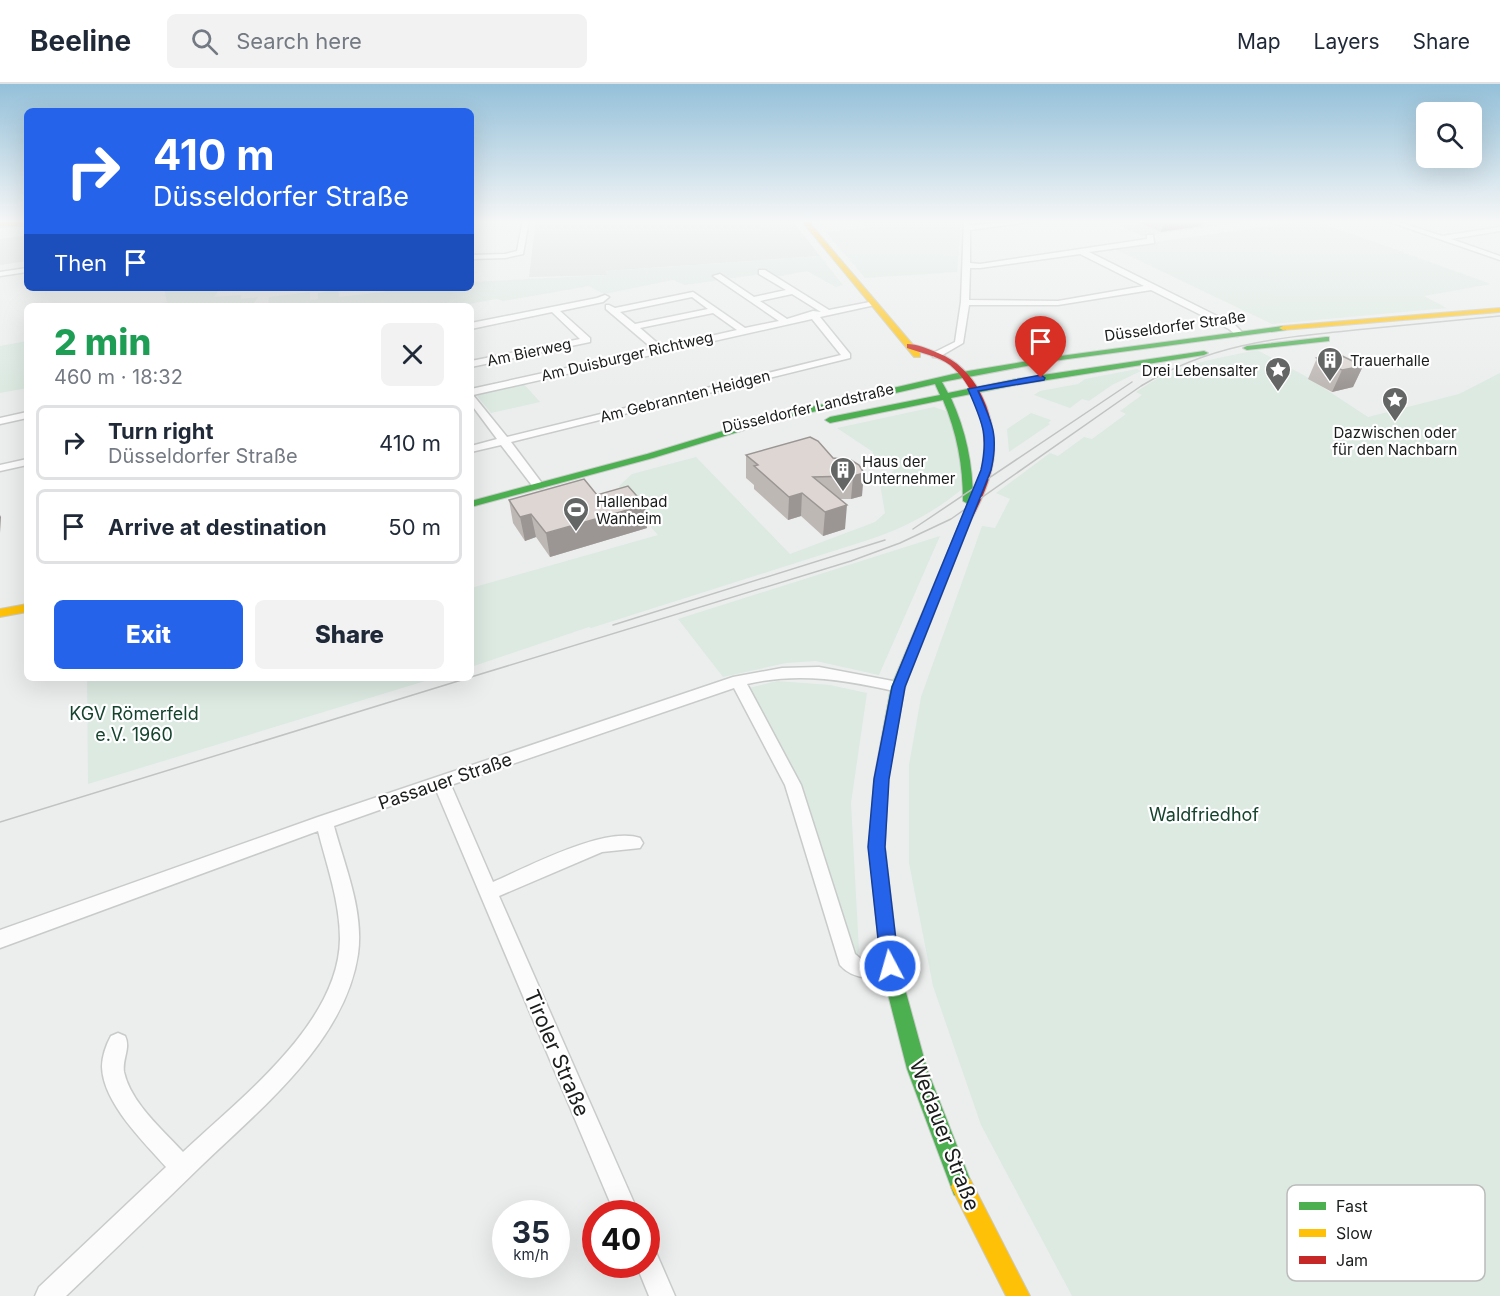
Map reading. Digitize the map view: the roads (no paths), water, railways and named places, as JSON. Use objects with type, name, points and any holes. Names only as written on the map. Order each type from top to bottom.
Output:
[{"type":"main road","name":"Wedauer Straße","points":[[850,277],[920,358],[945,394],[960,426],[967,449],[968,513]]},
{"type":"main road","name":"Düsseldorfer Straße","points":[[963,375],[1053,358],[1239,334],[1356,321],[1500,310]]},
{"type":"main road","name":"Düsseldorfer Straße","points":[[973,389],[1226,350],[1388,332],[1500,323]]},
{"type":"main road","name":"Wedauer Straße","points":[[910,346],[936,354],[955,366],[963,375],[973,389],[985,415],[991,440],[986,470],[898,687],[881,779],[876,847],[890,966],[917,1069],[964,1192],[1018,1296]]},
{"type":"main road","points":[[920,358],[936,354]]},
{"type":"main road","name":"Düsseldorfer Landstraße","points":[[474,503],[651,456],[775,418],[963,375]]},
{"type":"main road","name":"Düsseldorfer Landstraße","points":[[817,423],[973,389]]},
{"type":"main road","name":"Düsseldorfer Landstraße","points":[[651,456],[732,443],[774,433]]},
{"type":"main road","points":[[0,614],[24,609]]},
{"type":"street","points":[[718,277],[784,321]]},
{"type":"street","points":[[769,277],[826,311]]},
{"type":"street","points":[[936,354],[959,343],[965,302],[966,277]]},
{"type":"street","points":[[1131,277],[1232,327],[1239,334]]},
{"type":"street","points":[[965,302],[1058,303],[1152,287]]},
{"type":"street","points":[[753,300],[793,291]]},
{"type":"street","points":[[614,311],[693,294],[742,330]]},
{"type":"street","points":[[474,325],[603,298],[614,311],[659,349]]},
{"type":"street","name":"Am Duisburger Richtweg","points":[[474,391],[826,311],[872,303]]},
{"type":"street","name":"Am Bierweg","points":[[474,363],[587,340],[553,309]]},
{"type":"street","points":[[633,327],[714,310]]},
{"type":"street","name":"Am Gebrannten Heidgen","points":[[474,448],[847,356],[813,314]]},
{"type":"street","points":[[474,401],[538,486]]},
{"type":"street","points":[[0,420],[24,416]]},
{"type":"street","points":[[0,468],[24,463]]},
{"type":"street","name":"Passauer Straße","points":[[0,939],[324,822],[738,681],[768,673],[804,670],[836,673],[898,687]]},
{"type":"street","points":[[738,681],[793,785],[847,959],[851,966],[858,969],[890,966]]},
{"type":"street","name":"Tiroler Straße","points":[[441,782],[621,1200]]},
{"type":"street","points":[[48,1296],[276,1077],[312,1035],[336,994],[348,954],[348,914],[324,822]]},
{"type":"street","points":[[488,892],[600,845],[634,843]]},
{"type":"street","points":[[118,1043],[112,1067],[117,1087],[138,1117],[182,1168]]},
{"type":"street","points":[[654,1278],[662,1296]]},
{"type":"tram line","points":[[474,676],[851,561],[900,543],[951,519],[1141,386],[1192,361],[1244,345],[1271,340],[1500,316]]},
{"type":"tram line","points":[[913,529],[1132,382]]},
{"type":"tram line","points":[[613,625],[885,540]]},
{"type":"tram line","points":[[0,822],[458,681]]},
{"type":"place","name":"Trauerhalle","points":[[1330,383]]},
{"type":"place","name":"Drei Lebensalter","points":[[1278,393]]},
{"type":"place","name":"Dazwischen oder für den Nachbarn","points":[[1395,423]]},
{"type":"place","name":"Haus der Unternehmer","points":[[843,493]]},
{"type":"place","name":"Hallenbad Wanheim","points":[[576,533]]},
{"type":"park label","name":"KGV Römerfeld e.V. 1960","points":[[134,723]]},
{"type":"park label","name":"Waldfriedhof","points":[[1204,814]]}]
